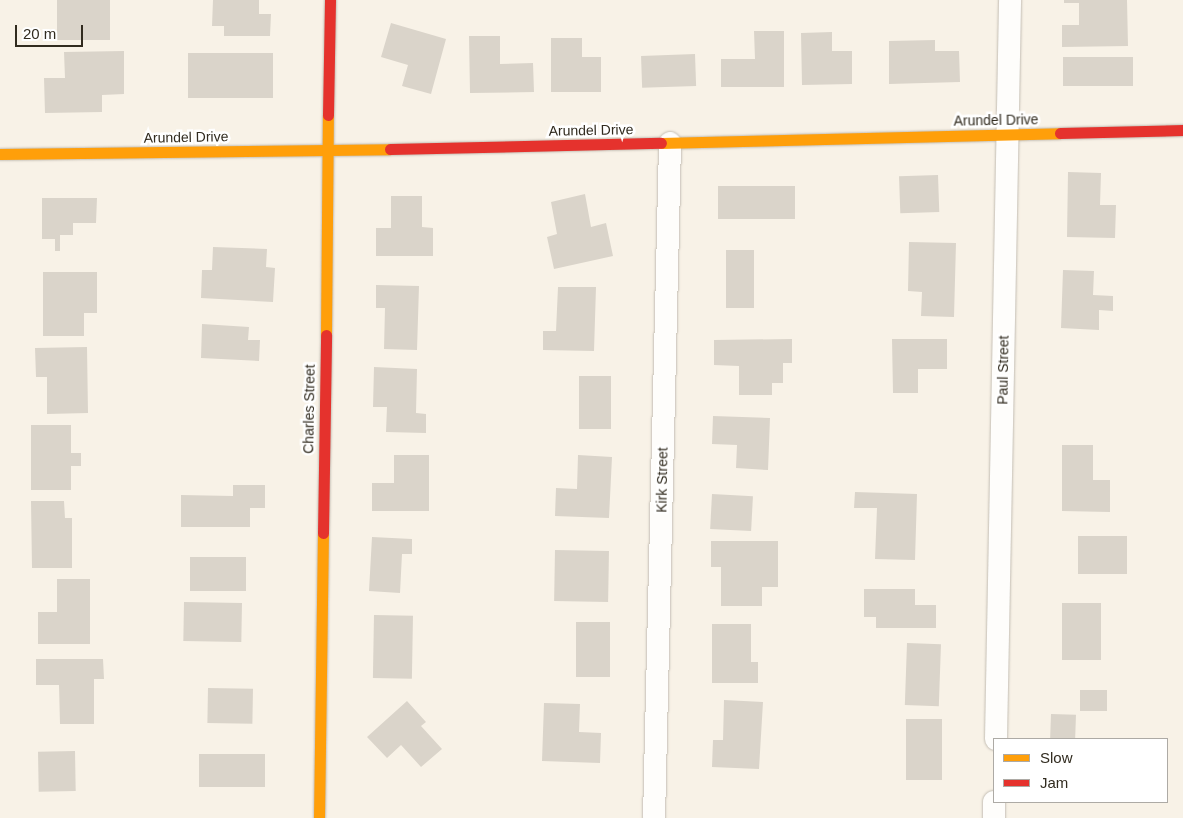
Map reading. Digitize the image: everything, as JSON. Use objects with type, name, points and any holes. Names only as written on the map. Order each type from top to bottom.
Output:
[{"type":"street","name":"Charles Street","points":[[319,818],[330,0]]},
{"type":"street","name":"Paul Street","points":[[996,738],[1010,0]]},
{"type":"street","name":"Arundel Drive","points":[[0,154],[328,151],[1183,130]]},
{"type":"street","name":"Kirk Street","points":[[654,818],[670,143]]},
{"type":"street","points":[[994,803],[994,818]]},
{"type":"building","points":[[57,0],[110,0],[110,40],[57,40]]},
{"type":"building","points":[[213,0],[259,0],[259,14],[271,14],[270,36],[224,36],[224,26],[212,26]]},
{"type":"building","points":[[1064,0],[1127,0],[1128,46],[1062,47],[1062,25],[1079,25],[1079,3],[1064,3]]},
{"type":"building","points":[[391,23],[446,39],[431,94],[402,86],[408,65],[381,57]]},
{"type":"building","points":[[754,31],[784,31],[784,87],[721,87],[721,59],[755,59]]},
{"type":"building","points":[[832,32],[832,51],[852,51],[852,84],[802,85],[801,33]]},
{"type":"building","points":[[469,36],[500,36],[500,64],[533,63],[534,92],[470,93]]},
{"type":"building","points":[[551,38],[582,38],[582,57],[601,57],[601,92],[551,92]]},
{"type":"building","points":[[935,40],[935,51],[959,51],[960,82],[889,84],[889,41]]},
{"type":"building","points":[[124,51],[124,94],[102,95],[102,112],[45,113],[44,78],[65,78],[64,52]]},
{"type":"building","points":[[188,53],[273,53],[273,98],[188,98]]},
{"type":"building","points":[[695,54],[696,86],[642,88],[641,56]]},
{"type":"building","points":[[1063,57],[1133,57],[1133,86],[1063,86]]},
{"type":"building","points":[[1068,172],[1101,173],[1100,205],[1116,205],[1115,238],[1067,237]]},
{"type":"building","points":[[938,175],[939,212],[900,213],[899,176]]},
{"type":"building","points":[[718,186],[795,186],[795,219],[718,219]]},
{"type":"building","points":[[585,194],[591,227],[606,223],[613,256],[554,269],[547,237],[557,234],[551,202]]},
{"type":"building","points":[[391,196],[422,196],[422,227],[433,228],[433,256],[376,256],[376,228],[391,228]]},
{"type":"building","points":[[42,198],[97,198],[96,223],[73,223],[73,235],[60,235],[60,251],[55,251],[55,239],[42,239]]},
{"type":"building","points":[[909,242],[956,243],[954,317],[921,316],[922,292],[908,291]]},
{"type":"building","points":[[213,247],[267,249],[266,267],[275,268],[273,302],[201,298],[202,270],[212,270]]},
{"type":"building","points":[[726,250],[754,250],[754,308],[726,308]]},
{"type":"building","points":[[1063,270],[1094,271],[1093,295],[1113,296],[1113,311],[1099,310],[1099,330],[1061,328]]},
{"type":"building","points":[[43,272],[97,272],[97,313],[84,313],[84,336],[43,336]]},
{"type":"building","points":[[376,285],[419,286],[417,350],[384,349],[385,308],[376,308]]},
{"type":"building","points":[[558,287],[596,287],[594,351],[543,350],[543,331],[556,331]]},
{"type":"building","points":[[202,324],[249,327],[248,340],[260,340],[259,361],[201,358]]},
{"type":"building","points":[[792,339],[792,363],[783,363],[783,383],[772,383],[772,395],[739,395],[739,366],[714,365],[714,340]]},
{"type":"building","points":[[892,339],[947,339],[947,369],[918,369],[918,393],[893,393]]},
{"type":"building","points":[[87,347],[88,413],[47,414],[47,377],[36,377],[35,348]]},
{"type":"building","points":[[374,367],[417,369],[416,413],[426,414],[426,433],[386,432],[387,407],[373,407]]},
{"type":"building","points":[[579,376],[611,376],[611,429],[579,429]]},
{"type":"building","points":[[713,416],[770,418],[768,470],[736,468],[737,445],[712,444]]},
{"type":"building","points":[[31,425],[71,425],[71,453],[81,453],[81,466],[71,466],[71,490],[31,490]]},
{"type":"building","points":[[1062,445],[1093,445],[1093,480],[1110,480],[1110,512],[1062,511]]},
{"type":"building","points":[[394,455],[429,455],[429,511],[372,511],[372,483],[394,483]]},
{"type":"building","points":[[578,455],[612,457],[609,518],[555,516],[556,488],[577,489]]},
{"type":"building","points":[[233,485],[265,485],[265,508],[250,508],[250,527],[181,527],[181,495],[233,496]]},
{"type":"building","points":[[855,492],[917,494],[915,560],[875,559],[877,508],[854,508]]},
{"type":"building","points":[[712,494],[753,496],[751,531],[710,529]]},
{"type":"building","points":[[31,501],[64,501],[65,518],[72,518],[72,568],[32,568]]},
{"type":"building","points":[[1078,536],[1127,536],[1127,574],[1078,574]]},
{"type":"building","points":[[372,537],[412,539],[412,554],[402,554],[400,593],[369,591]]},
{"type":"building","points":[[711,541],[778,541],[778,587],[762,587],[762,606],[721,606],[721,567],[711,567]]},
{"type":"building","points":[[555,550],[609,551],[608,602],[554,601]]},
{"type":"building","points":[[190,557],[246,557],[246,591],[190,591]]},
{"type":"building","points":[[57,579],[90,579],[90,644],[38,644],[38,612],[57,612]]},
{"type":"building","points":[[864,589],[915,589],[915,605],[936,605],[936,628],[876,628],[876,617],[864,617]]},
{"type":"building","points":[[184,602],[242,603],[241,642],[183,641]]},
{"type":"building","points":[[1062,603],[1101,603],[1101,660],[1062,660]]},
{"type":"building","points":[[374,615],[413,616],[412,679],[373,678]]},
{"type":"building","points":[[576,622],[610,622],[610,677],[576,677]]},
{"type":"building","points":[[712,624],[751,624],[751,662],[758,662],[758,683],[712,683]]},
{"type":"building","points":[[907,643],[941,644],[939,706],[905,705]]},
{"type":"building","points":[[36,659],[103,659],[104,679],[94,679],[94,724],[60,724],[59,685],[36,685]]},
{"type":"building","points":[[208,688],[253,689],[252,724],[207,723]]},
{"type":"building","points":[[1080,690],[1107,690],[1107,711],[1080,711]]},
{"type":"building","points":[[724,700],[763,702],[759,769],[712,767],[713,740],[723,740]]},
{"type":"building","points":[[407,701],[426,722],[421,726],[442,749],[421,767],[401,745],[387,758],[367,737]]},
{"type":"building","points":[[544,703],[580,704],[579,732],[601,733],[600,763],[542,761]]},
{"type":"building","points":[[1051,714],[1076,715],[1075,738],[1050,738]]},
{"type":"building","points":[[906,719],[942,719],[942,780],[906,780]]},
{"type":"building","points":[[75,751],[76,791],[39,792],[38,752]]},
{"type":"building","points":[[199,754],[265,754],[265,787],[199,787]]},
{"type":"traffic: slow","points":[[326,335],[328,115]]},
{"type":"traffic: slow","points":[[661,143],[1060,133]]},
{"type":"traffic: slow","points":[[0,154],[390,149]]},
{"type":"traffic: slow","points":[[319,818],[323,533]]},
{"type":"traffic: jam","points":[[328,115],[330,0]]},
{"type":"traffic: jam","points":[[1060,133],[1183,130]]},
{"type":"traffic: jam","points":[[390,149],[661,143]]},
{"type":"traffic: jam","points":[[323,533],[326,335]]}]
